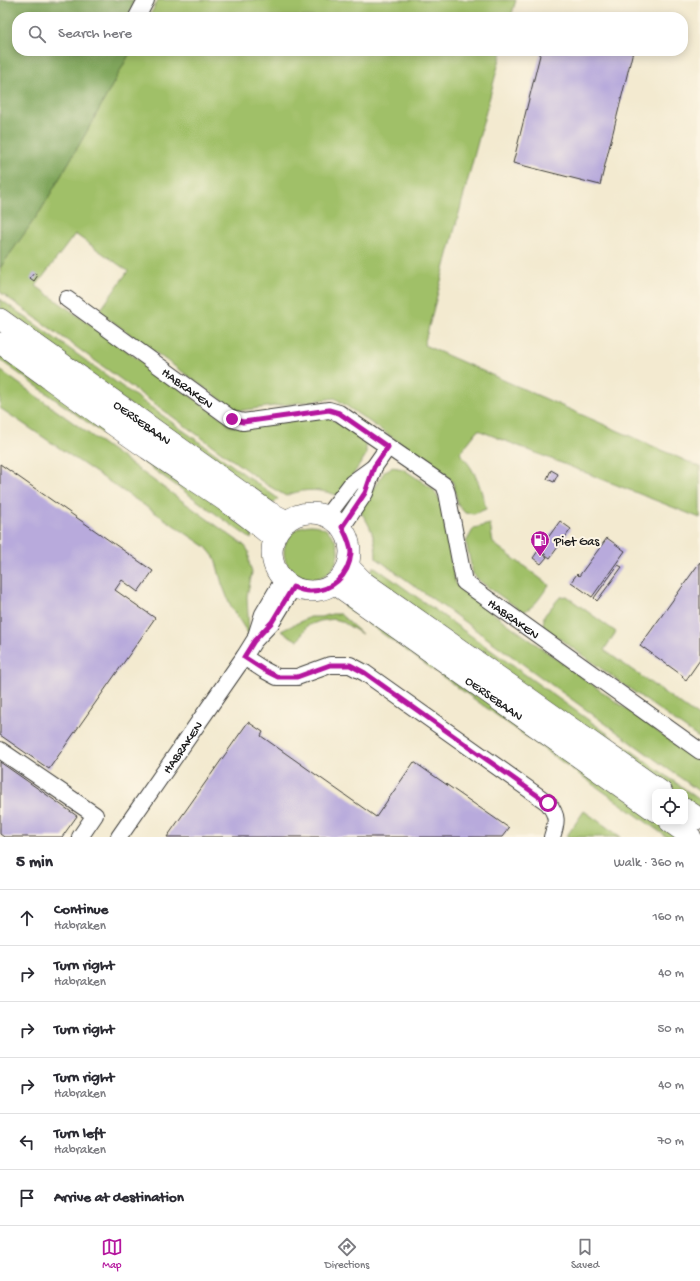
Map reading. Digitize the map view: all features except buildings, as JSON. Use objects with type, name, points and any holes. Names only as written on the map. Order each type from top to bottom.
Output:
[{"type":"main road","name":"OERSEBAAN","points":[[0,319],[269,512],[287,521]]},
{"type":"main road","name":"OERSEBAAN","points":[[0,343],[148,450],[217,495],[274,539]]},
{"type":"main road","points":[[306,513],[317,513],[334,521],[348,539],[351,552],[348,566],[343,576],[335,584],[322,590],[307,592],[288,584],[276,571],[272,560],[274,539],[279,529],[296,515],[306,513]]},
{"type":"main road","name":"OERSEBAAN","points":[[348,566],[364,582],[658,789]]},
{"type":"main road","name":"OERSEBAAN","points":[[335,584],[652,809]]},
{"type":"main road","points":[[688,811],[700,820]]},
{"type":"main road","points":[[674,825],[691,837]]},
{"type":"street","points":[[140,12],[146,0]]},
{"type":"street","name":"HABRAKEN","points":[[67,299],[232,419],[243,422],[329,410],[339,413],[444,485],[447,493],[464,582],[700,751]]},
{"type":"street","points":[[334,521],[365,493],[374,467],[388,447]]},
{"type":"street","name":"HABRAKEN","points":[[119,837],[244,657],[254,641],[263,614],[288,584]]},
{"type":"street","points":[[244,657],[278,677],[297,677],[330,665],[350,665],[365,673],[548,803],[554,812],[556,823],[552,837]]},
{"type":"street","points":[[0,750],[94,816],[80,837]]},
{"type":"green space","points":[[0,0],[134,0],[131,12],[12,12],[12,56],[128,56],[41,210],[0,268]]},
{"type":"green space","points":[[158,0],[516,0],[512,12],[152,12]]},
{"type":"green space","points":[[128,56],[501,56],[424,345],[700,467],[700,518],[478,430],[460,453],[474,473],[482,493],[486,509],[474,514],[465,513],[458,505],[453,482],[445,474],[335,398],[237,411],[99,312],[128,271],[75,234],[36,286],[220,417],[330,418],[361,437],[366,444],[366,455],[339,496],[312,490],[292,493],[286,496],[267,485],[0,292],[0,268],[41,210]]},
{"type":"green space","points":[[0,299],[278,499],[270,506],[0,311]]},
{"type":"green space","points":[[0,346],[255,525],[251,539],[0,360]]},
{"type":"green space","points":[[0,370],[245,546],[249,552],[249,562],[252,573],[247,596],[249,635],[231,607],[222,584],[215,558],[206,547],[0,408]]},
{"type":"green space","points":[[393,467],[403,469],[433,489],[440,500],[455,583],[462,591],[700,762],[700,792],[376,558],[372,532],[367,521],[359,510],[385,471]]},
{"type":"green space","points":[[490,524],[493,543],[549,585],[535,604],[523,612],[481,582],[473,574],[466,542],[474,528]]},
{"type":"green space","points":[[311,525],[321,527],[330,533],[336,542],[338,552],[336,562],[330,571],[321,577],[311,579],[301,577],[292,571],[286,562],[284,552],[286,542],[292,533],[301,527]]},
{"type":"green space","points":[[373,567],[375,567],[685,789],[665,789],[368,578]]},
{"type":"green space","points":[[566,596],[616,632],[604,650],[700,718],[700,739],[543,627],[544,616],[560,597]]},
{"type":"green space","points":[[353,599],[652,812],[652,825],[670,825],[687,837],[667,837],[344,606]]},
{"type":"green space","points":[[332,614],[340,614],[362,634],[341,621],[334,619],[320,621],[307,626],[298,641],[281,631],[310,617],[321,617]]},
{"type":"green space","points":[[688,791],[700,800],[700,814],[688,806]]},
{"type":"green space","points":[[584,811],[621,837],[566,837]]},
{"type":"place","name":"Piet Gas","points":[[540,557]]},
{"type":"route","points":[[232,419],[243,422],[329,410],[339,413],[388,447],[374,467],[365,493],[342,527],[348,539],[351,552],[348,566],[343,576],[335,584],[322,590],[307,592],[293,587],[272,622],[254,641],[244,657],[278,677],[297,677],[330,665],[350,665],[365,673],[548,803]]}]
